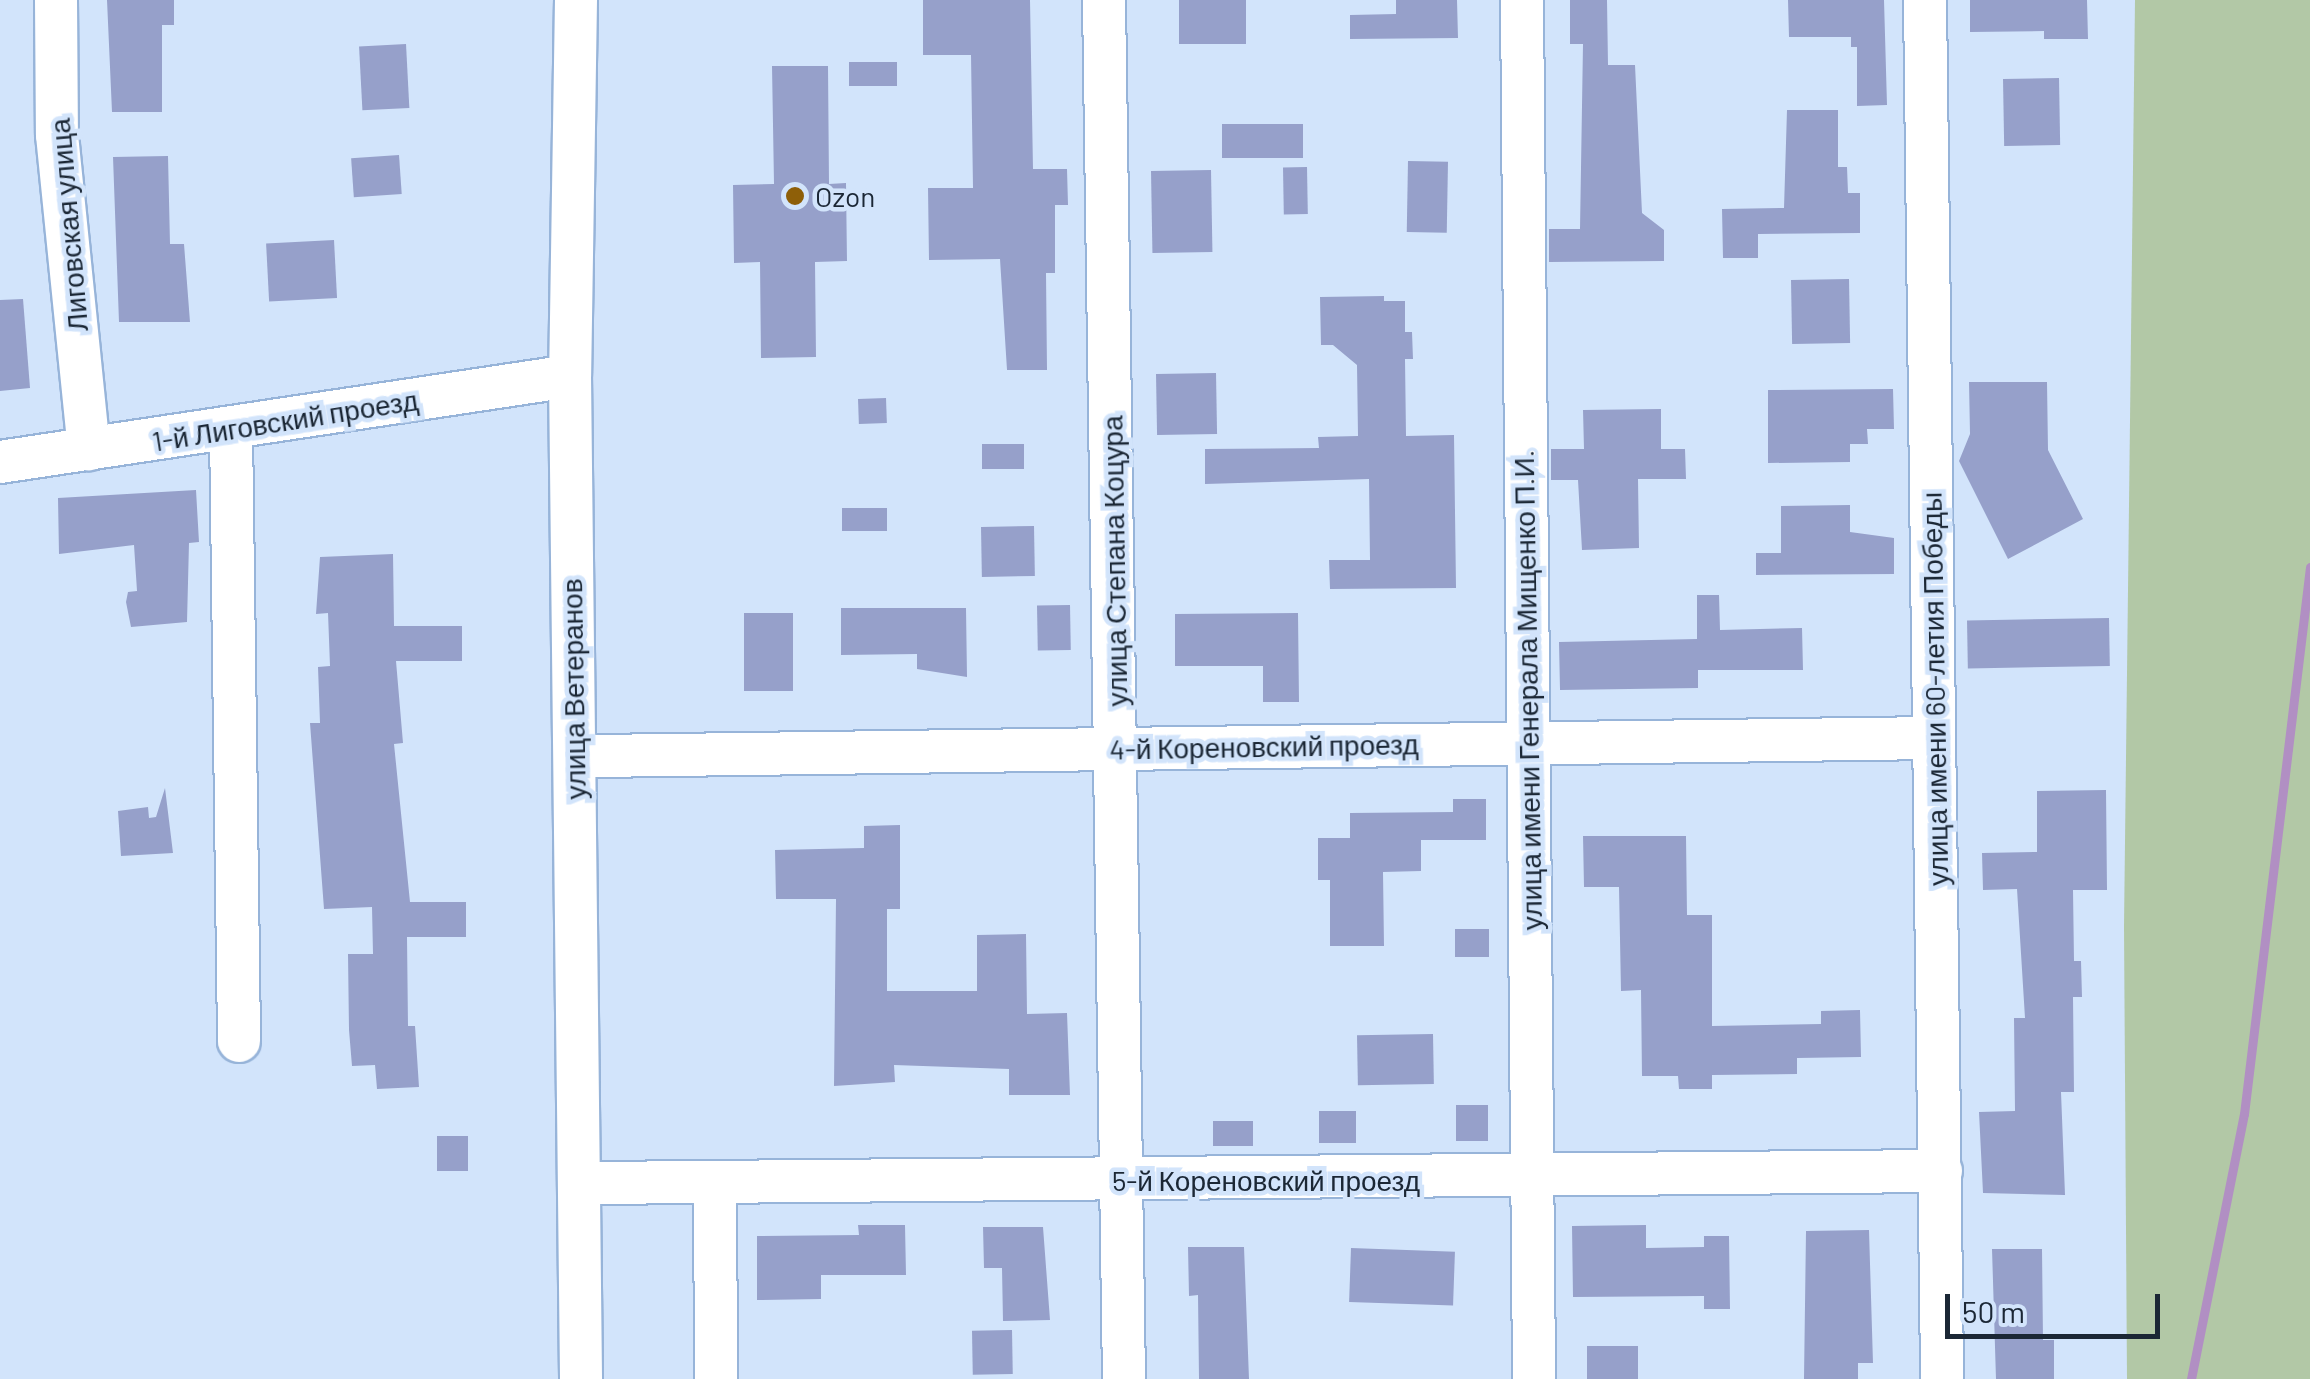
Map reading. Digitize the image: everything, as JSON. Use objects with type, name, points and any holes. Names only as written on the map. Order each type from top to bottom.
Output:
[{"type":"street","name":"Лиговская улица","points":[[56,0],[57,135],[89,449]]},
{"type":"street","name":"улица Ветеранов","points":[[576,0],[570,376],[581,1379]]},
{"type":"street","name":"улица Ветеранов","points":[[587,0],[595,756],[592,1379]]},
{"type":"street","name":"улица Степана Коцура","points":[[1104,0],[1118,748],[1124,1379]]},
{"type":"street","name":"улица имени Генерала Мищенко П.И.","points":[[1522,0],[1534,1379]]},
{"type":"street","name":"улица имени 60-летия Победы","points":[[1924,0],[1942,1379]]},
{"type":"street","name":"1-й Лиговский проезд","points":[[0,462],[570,376]]},
{"type":"street","points":[[231,428],[239,1041]]},
{"type":"street","name":"4-й Кореновский проезд","points":[[595,756],[1934,738]]},
{"type":"street","name":"5-й Кореновский проезд","points":[[591,1183],[1532,1179],[1941,1171]]},
{"type":"street","points":[[714,1182],[716,1379]]},
{"type":"green space","points":[[2135,0],[2310,0],[2310,1379],[2127,1379],[2124,927]]},
{"type":"building","points":[[107,0],[174,0],[174,25],[162,25],[162,112],[112,112]]},
{"type":"building","points":[[923,0],[1030,0],[1033,169],[1067,169],[1068,205],[1055,205],[1055,273],[1046,273],[1047,370],[1007,370],[1000,259],[929,260],[928,188],[973,188],[971,55],[923,55]]},
{"type":"building","points":[[1179,0],[1246,0],[1246,44],[1179,44]]},
{"type":"building","points":[[1396,0],[1457,0],[1458,38],[1350,39],[1350,15],[1396,14]]},
{"type":"building","points":[[1570,0],[1607,0],[1608,65],[1635,65],[1642,213],[1664,230],[1664,261],[1549,262],[1549,229],[1580,229],[1583,44],[1570,44]]},
{"type":"building","points":[[1788,0],[1884,0],[1887,105],[1857,106],[1857,47],[1851,47],[1851,37],[1789,37]]},
{"type":"building","points":[[1970,0],[2087,0],[2088,39],[2044,39],[2044,31],[1970,32]]},
{"type":"building","points":[[406,44],[409,108],[362,110],[359,46]]},
{"type":"building","points":[[849,62],[897,62],[897,86],[849,86]]},
{"type":"building","points":[[772,66],[828,66],[829,184],[846,183],[847,261],[815,262],[816,357],[761,358],[760,262],[734,263],[733,185],[774,184]]},
{"type":"building","points":[[2059,78],[2060,145],[2004,146],[2003,79]]},
{"type":"building","points":[[1787,110],[1838,110],[1838,167],[1847,167],[1848,193],[1860,193],[1860,233],[1758,234],[1758,258],[1723,258],[1722,209],[1784,208]]},
{"type":"building","points":[[1222,124],[1303,124],[1303,158],[1222,158]]},
{"type":"building","points":[[399,155],[402,194],[354,197],[351,158]]},
{"type":"building","points":[[168,156],[170,244],[184,244],[190,322],[119,322],[113,157]]},
{"type":"building","points":[[1408,161],[1448,162],[1447,233],[1407,232]]},
{"type":"building","points":[[1283,167],[1307,167],[1308,214],[1284,214]]},
{"type":"building","points":[[1211,170],[1212,252],[1152,253],[1151,171]]},
{"type":"building","points":[[334,240],[337,298],[269,301],[266,244]]},
{"type":"building","points":[[1849,279],[1850,343],[1792,344],[1791,280]]},
{"type":"building","points":[[1384,296],[1384,301],[1405,301],[1405,332],[1412,332],[1413,359],[1405,359],[1406,436],[1454,435],[1456,588],[1330,589],[1329,560],[1370,560],[1369,479],[1205,484],[1205,449],[1319,448],[1318,437],[1358,436],[1357,365],[1333,345],[1321,345],[1320,297]]},
{"type":"building","points":[[23,299],[30,388],[0,391],[0,300]]},
{"type":"building","points":[[1216,373],[1217,434],[1157,435],[1156,374]]},
{"type":"building","points":[[1969,382],[2047,382],[2048,450],[2083,519],[2008,559],[1959,461],[1970,434]]},
{"type":"building","points":[[1893,389],[1894,429],[1867,429],[1868,444],[1850,444],[1850,462],[1768,463],[1768,390]]},
{"type":"building","points":[[886,398],[887,423],[859,424],[858,399]]},
{"type":"building","points":[[1661,409],[1661,449],[1685,449],[1686,479],[1638,479],[1639,548],[1582,550],[1578,480],[1551,480],[1551,449],[1584,449],[1583,410]]},
{"type":"building","points":[[982,444],[1024,444],[1024,469],[982,469]]},
{"type":"building","points":[[196,490],[199,542],[189,543],[187,622],[131,627],[126,602],[128,592],[137,591],[134,545],[59,554],[58,498]]},
{"type":"building","points":[[1850,505],[1850,532],[1894,538],[1894,574],[1756,575],[1756,553],[1781,553],[1781,506]]},
{"type":"building","points":[[842,508],[887,508],[887,531],[842,531]]},
{"type":"building","points":[[1034,526],[1035,576],[982,577],[981,527]]},
{"type":"building","points":[[393,554],[394,626],[462,626],[462,661],[396,661],[403,743],[394,744],[410,902],[466,902],[466,937],[407,937],[408,1026],[415,1026],[419,1087],[377,1089],[375,1065],[352,1066],[349,1030],[348,954],[373,954],[372,907],[324,909],[310,723],[320,723],[318,667],[330,666],[328,613],[316,614],[320,557]]},
{"type":"building","points":[[1697,595],[1719,595],[1720,630],[1802,628],[1803,670],[1698,670],[1698,688],[1560,690],[1559,642],[1697,639]]},
{"type":"building","points":[[1070,605],[1071,650],[1038,651],[1037,606]]},
{"type":"building","points":[[841,608],[966,608],[967,677],[917,669],[917,654],[841,655]]},
{"type":"building","points":[[744,613],[793,613],[793,691],[744,691]]},
{"type":"building","points":[[1298,613],[1299,702],[1263,702],[1263,666],[1175,666],[1175,614]]},
{"type":"building","points":[[2109,618],[2110,666],[1968,668],[1967,620]]},
{"type":"building","points":[[165,788],[173,853],[121,856],[118,811],[148,807],[149,818],[156,817]]},
{"type":"building","points":[[2106,790],[2107,890],[2073,890],[2074,961],[2081,961],[2082,997],[2073,997],[2074,1092],[2061,1092],[2065,1195],[1983,1193],[1979,1112],[2015,1111],[2014,1018],[2025,1018],[2017,889],[1983,890],[1982,853],[2037,852],[2037,791]]},
{"type":"building","points":[[1453,799],[1486,799],[1486,840],[1421,840],[1421,871],[1383,872],[1384,946],[1330,946],[1330,880],[1318,880],[1318,838],[1350,838],[1350,813],[1453,812]]},
{"type":"building","points":[[900,825],[900,909],[887,909],[887,991],[977,991],[977,935],[1026,934],[1027,1014],[1067,1013],[1070,1095],[1009,1095],[1009,1069],[894,1065],[895,1082],[834,1086],[836,899],[776,899],[775,850],[864,848],[864,826]]},
{"type":"building","points":[[1583,836],[1686,836],[1687,915],[1712,915],[1712,1026],[1821,1024],[1821,1011],[1860,1010],[1861,1057],[1797,1058],[1797,1074],[1712,1075],[1712,1089],[1679,1089],[1678,1076],[1642,1076],[1641,990],[1621,991],[1619,887],[1584,887]]},
{"type":"building","points":[[1455,929],[1489,929],[1489,957],[1455,957]]},
{"type":"building","points":[[1433,1034],[1434,1084],[1358,1085],[1357,1035]]},
{"type":"building","points":[[1456,1105],[1488,1105],[1488,1141],[1456,1141]]},
{"type":"building","points":[[1319,1111],[1356,1111],[1356,1143],[1319,1143]]},
{"type":"building","points":[[1213,1121],[1253,1121],[1253,1146],[1213,1146]]},
{"type":"building","points":[[437,1136],[468,1136],[468,1171],[437,1171]]},
{"type":"building","points":[[858,1225],[905,1225],[906,1275],[821,1275],[821,1299],[757,1300],[757,1236],[859,1235]]},
{"type":"building","points":[[1646,1225],[1646,1248],[1704,1247],[1704,1236],[1729,1236],[1730,1309],[1704,1309],[1704,1296],[1573,1297],[1572,1226]]},
{"type":"building","points":[[983,1227],[1043,1227],[1050,1320],[1003,1321],[1002,1268],[984,1268]]},
{"type":"building","points":[[1869,1230],[1873,1363],[1858,1363],[1858,1379],[1804,1379],[1806,1231]]},
{"type":"building","points":[[1188,1247],[1244,1247],[1249,1379],[1199,1379],[1198,1295],[1189,1296]]},
{"type":"building","points":[[1351,1248],[1455,1252],[1453,1306],[1349,1302]]},
{"type":"building","points":[[1992,1249],[2042,1249],[2043,1340],[2054,1340],[2054,1379],[1996,1379]]},
{"type":"building","points":[[1012,1330],[1013,1374],[973,1375],[972,1331]]},
{"type":"building","points":[[1587,1346],[1638,1346],[1638,1379],[1587,1379]]},
{"type":"waterway","points":[[2191,1379],[2244,1114],[2310,567]]},
{"type":"place","name":"Ozon","points":[[795,196]]}]
